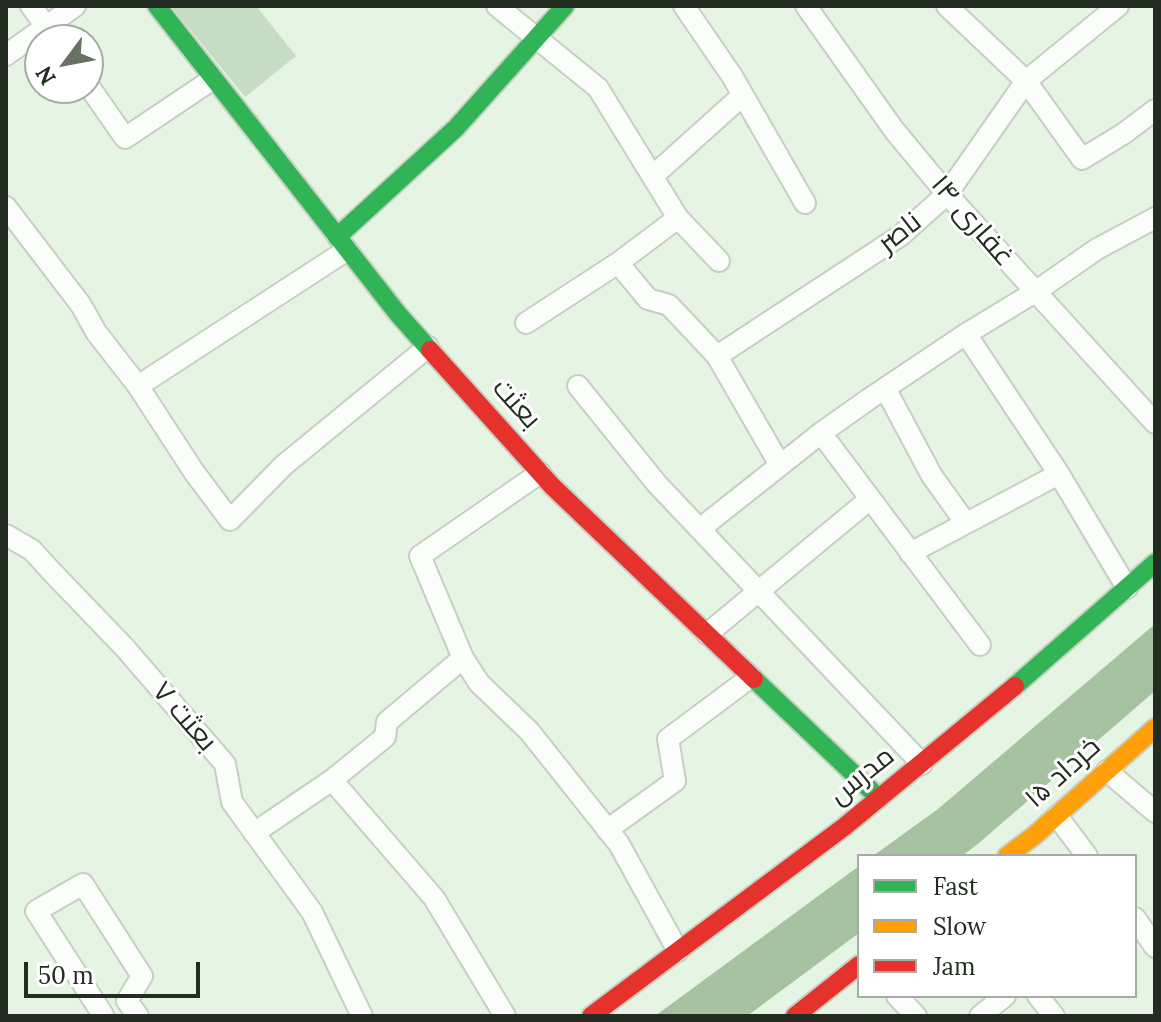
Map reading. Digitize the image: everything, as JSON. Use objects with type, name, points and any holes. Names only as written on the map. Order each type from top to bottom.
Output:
[{"type":"street","points":[[31,6],[44,24]]},
{"type":"street","points":[[59,24],[75,6]]},
{"type":"street","name":"بعثت","points":[[157,6],[342,243],[428,347],[540,473],[879,798]]},
{"type":"street","points":[[497,6],[598,88],[678,218],[719,261]]},
{"type":"street","points":[[138,386],[342,243],[456,128],[565,6]]},
{"type":"street","points":[[684,6],[743,95],[805,203]]},
{"type":"street","name":"غفاری ۱۴","points":[[806,6],[894,130],[947,194],[1155,423]]},
{"type":"street","points":[[947,6],[1026,81],[1082,159],[1155,110]]},
{"type":"street","name":"ناصر","points":[[717,356],[900,236],[947,194],[1026,81],[1118,6]]},
{"type":"street","points":[[6,55],[24,46]]},
{"type":"street","points":[[101,104],[125,138],[213,79]]},
{"type":"street","points":[[654,175],[743,95]]},
{"type":"street","points":[[6,207],[138,386],[194,472],[230,520],[284,465],[428,347]]},
{"type":"street","points":[[526,323],[618,263],[678,218]]},
{"type":"street","points":[[701,528],[821,433],[1097,249],[1148,222],[1155,243]]},
{"type":"street","points":[[618,263],[648,299],[669,305],[717,356],[780,465]]},
{"type":"street","points":[[966,334],[1059,474],[1127,588]]},
{"type":"street","points":[[578,386],[630,453],[922,764]]},
{"type":"street","points":[[885,388],[932,476],[965,522]]},
{"type":"street","points":[[821,433],[980,645]]},
{"type":"street","points":[[540,473],[420,556],[463,658],[479,683],[529,731],[619,844],[678,951]]},
{"type":"street","points":[[910,553],[1059,474]]},
{"type":"street","points":[[707,634],[870,499]]},
{"type":"street","name":"بعثت ۷","points":[[6,535],[32,550],[125,648],[225,764],[232,802],[312,912],[362,1016]]},
{"type":"street","name":"مدرس","points":[[591,1016],[922,764],[1155,563]]},
{"type":"street","points":[[254,833],[332,780],[385,737],[387,722],[463,658]]},
{"type":"street","points":[[607,830],[675,781],[668,739],[751,677]]},
{"type":"street","name":"۱۵ خرداد","points":[[1016,853],[1155,728]]},
{"type":"street","points":[[1107,771],[1155,812]]},
{"type":"street","points":[[332,780],[434,898],[505,1016]]},
{"type":"street","points":[[1057,816],[1086,854]]},
{"type":"street","points":[[83,884],[142,976],[133,1008],[102,1016],[36,911],[83,884]]},
{"type":"street","points":[[1137,921],[1155,947]]},
{"type":"street","points":[[795,1016],[857,967]]},
{"type":"street","points":[[899,998],[916,1016]]},
{"type":"street","points":[[980,1016],[1002,998]]},
{"type":"street","points":[[1040,998],[1054,1016]]},
{"type":"shaded area","points":[[171,6],[256,6],[296,56],[245,97]]},
{"type":"shaded area","points":[[1155,624],[1155,691],[979,843],[965,854],[876,854],[938,809]]},
{"type":"shaded area","points":[[857,867],[857,934],[747,1016],[655,1016]]},
{"type":"traffic: fast","points":[[157,6],[398,314],[430,350]]},
{"type":"traffic: fast","points":[[337,237],[456,128],[565,6]]},
{"type":"traffic: fast","points":[[1015,686],[1155,563]]},
{"type":"traffic: fast","points":[[754,679],[879,798]]},
{"type":"traffic: slow","points":[[1010,854],[1155,728]]},
{"type":"traffic: jam","points":[[430,350],[552,486],[754,679]]},
{"type":"traffic: jam","points":[[591,1016],[844,827],[1015,686]]},
{"type":"traffic: jam","points":[[795,1016],[857,967]]}]
